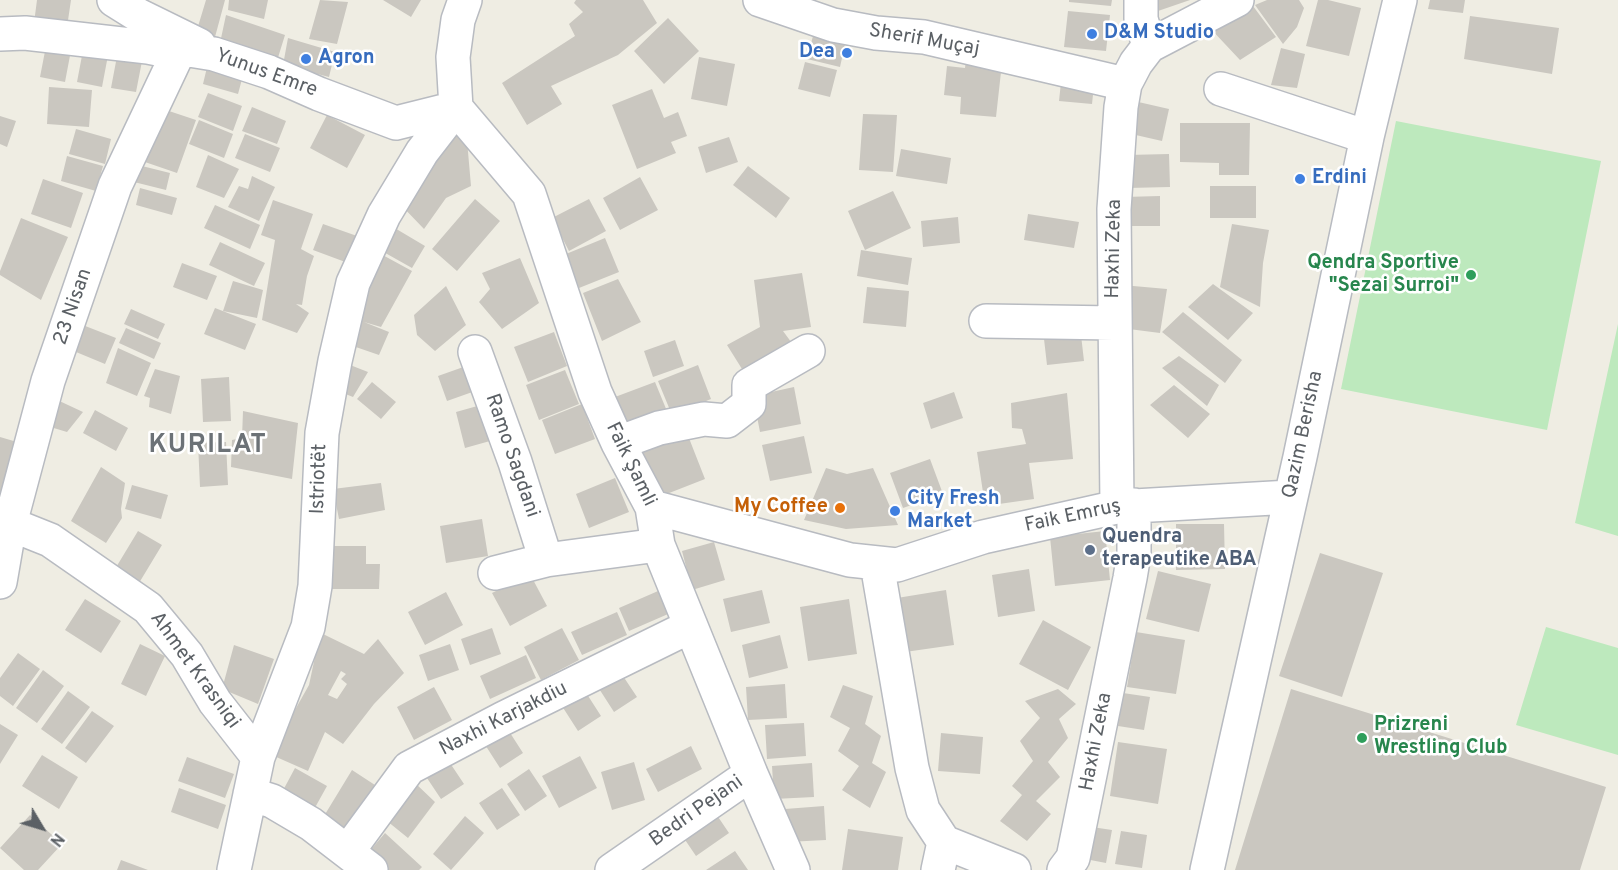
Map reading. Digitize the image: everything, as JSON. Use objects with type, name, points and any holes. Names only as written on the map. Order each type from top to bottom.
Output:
[{"type":"street","points":[[114,0],[214,54]]},
{"type":"street","points":[[456,108],[453,57],[458,20],[465,0]]},
{"type":"street","name":"Sherif Muçaj","points":[[760,0],[833,25],[876,33],[924,37],[1125,84]]},
{"type":"street","points":[[1141,0],[1141,19],[1149,46],[1237,0]]},
{"type":"street","name":"Qazim Berisha","points":[[1207,870],[1367,137],[1400,0]]},
{"type":"street","name":"Yunus Emre","points":[[0,34],[25,33],[148,47],[178,53],[183,49],[214,54],[269,72],[396,123],[456,108]]},
{"type":"street","name":"Haxhi Zeka","points":[[1064,870],[1073,858],[1134,554],[1125,506],[1114,323],[1114,209],[1121,107],[1125,84],[1136,63],[1149,46]]},
{"type":"street","name":"23 Nisan","points":[[1,575],[5,522],[48,381],[115,186],[178,53]]},
{"type":"street","points":[[1221,89],[1367,137]]},
{"type":"street","name":"Faik Şamli","points":[[456,108],[529,194],[595,392],[618,443],[652,507],[658,545],[751,774],[794,870]]},
{"type":"street","name":"Istriotët","points":[[234,870],[258,756],[308,627],[315,586],[322,433],[335,361],[353,283],[384,215],[422,152],[456,108]]},
{"type":"street","points":[[986,321],[1114,323]]},
{"type":"street","points":[[618,443],[659,428],[704,419],[727,421],[749,404],[749,385],[808,351]]},
{"type":"street","name":"Ramo Sagdani","points":[[474,352],[515,462],[546,560]]},
{"type":"street","name":"Faik Emruş","points":[[652,507],[850,560],[897,565],[983,537],[1125,506],[1290,497]]},
{"type":"street","name":"Ahmet Krasniqi","points":[[5,522],[50,540],[148,608],[187,655],[215,702],[258,756]]},
{"type":"street","points":[[495,573],[546,560],[658,545]]},
{"type":"street","points":[[877,564],[915,779],[923,810],[941,856],[1014,870]]},
{"type":"street","name":"Naxhi Karjakdiu","points":[[250,794],[272,801],[312,824],[359,861],[409,768],[502,719],[691,626]]},
{"type":"street","name":"Bedri Pejani","points":[[612,870],[751,774]]},
{"type":"green space","name":"Qendra Sportive \"Sezai Surroi\"","points":[[1396,121],[1601,161],[1547,430],[1341,389]]},
{"type":"green space","points":[[1618,324],[1618,536],[1575,523]]},
{"type":"green space","points":[[1546,627],[1618,648],[1618,755],[1516,725]]},
{"type":"building","points":[[37,0],[71,0],[67,27],[34,23]]},
{"type":"building","points":[[206,0],[225,0],[215,37],[196,33]]},
{"type":"building","points":[[229,0],[268,0],[264,19],[228,10]]},
{"type":"building","points":[[320,0],[348,2],[337,44],[309,39]]},
{"type":"building","points":[[383,0],[421,0],[411,17]]},
{"type":"building","points":[[576,0],[643,0],[657,23],[618,55],[551,86],[562,104],[527,125],[502,83],[575,36],[569,24],[583,12],[574,3]]},
{"type":"building","points":[[1069,0],[1112,0],[1111,6],[1069,2]]},
{"type":"building","points":[[1159,0],[1190,0],[1158,11]]},
{"type":"building","points":[[1267,0],[1299,0],[1304,8],[1297,27],[1283,44],[1255,5]]},
{"type":"building","points":[[1318,0],[1328,0],[1361,8],[1349,56],[1306,46]]},
{"type":"building","points":[[1430,0],[1465,0],[1463,13],[1428,9]]},
{"type":"building","points":[[1253,6],[1276,37],[1240,60],[1209,27]]},
{"type":"building","points":[[1068,11],[1110,15],[1106,51],[1064,47]]},
{"type":"building","points":[[226,15],[285,35],[276,64],[220,43]]},
{"type":"building","points":[[1470,16],[1559,28],[1552,74],[1464,59]]},
{"type":"building","points":[[668,18],[699,51],[664,84],[634,51]]},
{"type":"building","points":[[814,32],[846,40],[840,67],[807,59]]},
{"type":"building","points":[[288,38],[335,52],[329,77],[283,65]]},
{"type":"building","points":[[47,41],[72,45],[65,82],[40,77]]},
{"type":"building","points":[[84,45],[109,50],[102,87],[77,82]]},
{"type":"building","points":[[1281,48],[1305,54],[1297,88],[1271,85]]},
{"type":"building","points":[[118,51],[143,56],[136,92],[111,88]]},
{"type":"building","points":[[699,57],[735,64],[727,106],[691,99]]},
{"type":"building","points":[[209,59],[245,68],[238,94],[203,84]]},
{"type":"building","points":[[966,59],[1002,63],[996,117],[960,114],[961,97],[944,95],[947,66],[965,68]]},
{"type":"building","points":[[805,62],[837,70],[830,97],[798,89]]},
{"type":"building","points":[[1062,73],[1095,76],[1092,104],[1059,101]]},
{"type":"building","points":[[49,87],[92,90],[89,127],[47,124]]},
{"type":"building","points":[[652,89],[664,118],[678,112],[687,136],[671,142],[676,153],[637,169],[612,105]]},
{"type":"building","points":[[208,93],[242,106],[233,131],[198,117]]},
{"type":"building","points":[[1134,101],[1169,109],[1162,141],[1127,133]]},
{"type":"building","points":[[252,107],[286,121],[277,144],[242,131]]},
{"type":"building","points":[[160,108],[196,120],[177,173],[142,161]]},
{"type":"building","points":[[863,114],[897,115],[893,172],[859,170]]},
{"type":"building","points":[[327,115],[365,135],[347,168],[310,148]]},
{"type":"building","points":[[0,116],[16,121],[7,147],[0,144]]},
{"type":"building","points":[[199,120],[233,134],[224,158],[189,144]]},
{"type":"building","points":[[1180,123],[1250,123],[1249,175],[1219,175],[1219,163],[1180,162]]},
{"type":"building","points":[[76,129],[111,139],[105,164],[69,154]]},
{"type":"building","points":[[466,129],[471,186],[446,198],[424,229],[399,203],[432,150]]},
{"type":"building","points":[[245,134],[280,148],[270,172],[235,158]]},
{"type":"building","points":[[729,137],[738,162],[706,173],[698,147]]},
{"type":"building","points":[[901,149],[951,158],[947,184],[896,176]]},
{"type":"building","points":[[1169,154],[1170,187],[1128,188],[1127,155]]},
{"type":"building","points":[[208,155],[239,169],[224,198],[196,187]]},
{"type":"building","points":[[67,156],[103,166],[96,191],[61,181]]},
{"type":"building","points":[[134,164],[170,173],[166,190],[130,181]]},
{"type":"building","points":[[748,166],[790,198],[776,218],[733,185]]},
{"type":"building","points":[[252,176],[275,187],[259,221],[228,207],[239,186],[248,189]]},
{"type":"building","points":[[640,177],[658,210],[620,230],[603,198]]},
{"type":"building","points":[[43,179],[83,193],[71,228],[31,214]]},
{"type":"building","points":[[1210,186],[1256,186],[1256,218],[1210,218]]},
{"type":"building","points":[[140,188],[177,198],[172,215],[136,205]]},
{"type":"building","points":[[893,191],[911,228],[865,250],[848,211]]},
{"type":"building","points":[[1160,196],[1160,226],[1124,226],[1124,197]]},
{"type":"building","points":[[475,199],[500,221],[457,271],[432,249]]},
{"type":"building","points":[[589,199],[606,231],[569,251],[552,218]]},
{"type":"building","points":[[273,200],[313,214],[301,249],[314,256],[307,276],[302,305],[296,304],[309,313],[297,333],[262,320],[275,240],[261,235]]},
{"type":"building","points":[[215,205],[260,225],[250,249],[204,228]]},
{"type":"building","points":[[1028,214],[1079,222],[1074,248],[1024,240]]},
{"type":"building","points":[[958,217],[960,243],[923,247],[921,221]]},
{"type":"building","points":[[21,218],[68,237],[41,300],[0,275]]},
{"type":"building","points":[[323,224],[357,236],[348,263],[313,250]]},
{"type":"building","points":[[1232,224],[1269,230],[1263,263],[1260,307],[1220,287]]},
{"type":"building","points":[[393,227],[425,246],[412,268],[380,250]]},
{"type":"building","points":[[605,238],[619,272],[579,288],[566,254]]},
{"type":"building","points":[[220,242],[265,263],[254,286],[209,265]]},
{"type":"building","points":[[861,250],[912,258],[908,285],[857,276]]},
{"type":"building","points":[[379,253],[412,271],[381,327],[364,322],[389,332],[379,355],[350,345]]},
{"type":"building","points":[[520,258],[539,303],[502,329],[479,302],[490,289],[482,273]]},
{"type":"building","points":[[182,263],[217,276],[207,300],[173,287]]},
{"type":"building","points":[[802,273],[811,327],[783,331],[797,350],[747,377],[727,345],[760,327],[754,280]]},
{"type":"building","points":[[618,279],[641,322],[602,341],[583,293]]},
{"type":"building","points":[[233,281],[263,290],[257,318],[223,311]]},
{"type":"building","points":[[1213,284],[1253,313],[1228,340],[1188,307]]},
{"type":"building","points":[[1122,285],[1167,289],[1160,333],[1121,328]]},
{"type":"building","points":[[446,286],[466,325],[435,351],[417,335],[414,315]]},
{"type":"building","points":[[867,287],[909,291],[906,327],[863,323]]},
{"type":"building","points":[[215,308],[256,324],[245,350],[204,334]]},
{"type":"building","points":[[131,309],[165,324],[158,339],[124,324]]},
{"type":"building","points":[[1183,312],[1242,360],[1225,383],[1162,332]]},
{"type":"building","points":[[75,322],[116,338],[105,364],[64,347]]},
{"type":"building","points":[[126,328],[161,343],[154,359],[119,343]]},
{"type":"building","points":[[554,332],[567,366],[528,382],[514,347]]},
{"type":"building","points":[[1081,335],[1084,361],[1047,365],[1044,339]]},
{"type":"building","points":[[675,340],[684,366],[653,377],[644,351]]},
{"type":"building","points":[[118,348],[151,363],[137,396],[106,383]]},
{"type":"building","points":[[1179,356],[1219,385],[1207,406],[1162,368]]},
{"type":"building","points":[[345,363],[368,372],[353,397],[338,391]]},
{"type":"building","points":[[469,365],[478,390],[447,401],[438,376]]},
{"type":"building","points":[[698,365],[711,399],[672,415],[658,381]]},
{"type":"building","points":[[155,369],[180,376],[171,414],[149,407],[150,398],[144,396]]},
{"type":"building","points":[[565,370],[579,404],[539,420],[526,385]]},
{"type":"building","points":[[229,377],[231,421],[203,422],[201,379]]},
{"type":"building","points":[[372,382],[396,402],[381,419],[357,399]]},
{"type":"building","points":[[655,382],[669,416],[629,432],[615,397]]},
{"type":"building","points":[[1174,385],[1210,414],[1188,438],[1150,405]]},
{"type":"building","points":[[794,387],[801,424],[760,432],[753,396]]},
{"type":"building","points":[[954,392],[963,418],[931,429],[923,403]]},
{"type":"building","points":[[1067,393],[1073,459],[1029,463],[1034,499],[985,506],[977,452],[1026,444],[1022,429],[1012,428],[1011,403]]},
{"type":"building","points":[[53,398],[83,412],[67,432],[47,426]]},
{"type":"building","points":[[582,404],[595,439],[555,454],[542,420]]},
{"type":"building","points":[[481,405],[490,441],[465,448],[456,412]]},
{"type":"building","points":[[95,410],[128,428],[116,451],[83,433]]},
{"type":"building","points":[[243,411],[298,423],[292,479],[231,467],[232,440],[242,438]]},
{"type":"building","points":[[685,428],[705,479],[659,497],[638,446]]},
{"type":"building","points":[[804,436],[812,473],[770,481],[762,445]]},
{"type":"building","points":[[0,437],[17,442],[0,501]]},
{"type":"building","points":[[226,442],[228,485],[200,487],[198,443]]},
{"type":"building","points":[[930,459],[943,494],[903,508],[890,473]]},
{"type":"building","points":[[101,467],[125,483],[122,518],[106,543],[71,521]]},
{"type":"building","points":[[826,468],[847,474],[873,468],[898,525],[846,529],[804,520]]},
{"type":"building","points":[[615,478],[629,512],[589,528],[576,494]]},
{"type":"building","points":[[381,483],[385,510],[339,519],[333,489]]},
{"type":"building","points":[[132,485],[168,495],[161,519],[125,509]]},
{"type":"building","points":[[482,519],[488,556],[446,563],[440,526]]},
{"type":"building","points":[[1176,524],[1224,524],[1225,569],[1176,570]]},
{"type":"building","points":[[138,531],[162,545],[139,583],[115,569]]},
{"type":"building","points":[[1105,531],[1110,580],[1055,586],[1050,537]]},
{"type":"building","points":[[714,542],[725,580],[692,590],[682,551]]},
{"type":"building","points":[[332,546],[366,546],[366,564],[380,564],[379,589],[332,589]]},
{"type":"building","points":[[1320,553],[1383,573],[1342,697],[1279,676]]},
{"type":"building","points":[[1029,569],[1035,611],[998,617],[992,575]]},
{"type":"building","points":[[1158,571],[1211,584],[1199,632],[1146,619]]},
{"type":"building","points":[[530,574],[547,606],[510,626],[492,593]]},
{"type":"building","points":[[665,588],[675,611],[629,631],[619,608]]},
{"type":"building","points":[[762,590],[770,623],[731,632],[723,599]]},
{"type":"building","points":[[946,590],[954,645],[905,652],[897,598]]},
{"type":"building","points":[[446,592],[463,625],[425,645],[408,612]]},
{"type":"building","points":[[85,599],[121,621],[101,653],[65,630]]},
{"type":"building","points":[[849,599],[857,654],[808,661],[800,607]]},
{"type":"building","points":[[617,612],[627,635],[582,655],[571,632]]},
{"type":"building","points":[[1043,620],[1091,647],[1068,690],[1019,664]]},
{"type":"building","points":[[492,628],[501,654],[470,665],[461,639]]},
{"type":"building","points":[[562,628],[579,660],[541,680],[524,647]]},
{"type":"building","points":[[1136,632],[1185,640],[1176,694],[1127,687]]},
{"type":"building","points":[[323,634],[364,654],[378,639],[404,673],[374,704],[343,744],[325,732],[308,771],[274,756],[291,717],[309,685]],"holes":[[[341,671],[346,674],[341,679],[347,684],[337,699],[328,695]]]},
{"type":"building","points":[[780,635],[788,668],[749,678],[742,645]]},
{"type":"building","points":[[140,644],[165,656],[146,696],[121,684]]},
{"type":"building","points":[[450,644],[459,670],[428,681],[419,655]]},
{"type":"building","points":[[234,645],[274,659],[258,704],[222,689]]},
{"type":"building","points":[[18,653],[40,669],[13,706],[0,696],[0,678]]},
{"type":"building","points":[[526,655],[536,678],[490,699],[480,676]]},
{"type":"building","points":[[43,670],[64,686],[37,723],[16,708]]},
{"type":"building","points":[[619,670],[637,697],[614,712],[596,684]]},
{"type":"building","points":[[785,684],[787,718],[748,720],[746,687]]},
{"type":"building","points":[[843,685],[873,696],[865,724],[881,736],[872,763],[886,772],[870,808],[842,790],[859,766],[838,751],[850,728],[830,717]]},
{"type":"building","points":[[434,687],[452,720],[414,740],[397,707]]},
{"type":"building","points":[[583,688],[601,716],[578,731],[560,703]]},
{"type":"building","points":[[1058,689],[1076,704],[1059,719],[1068,738],[1048,762],[1060,777],[1036,801],[1051,814],[1027,841],[1000,821],[1022,795],[1012,786],[1033,761],[1020,741],[1040,718],[1025,701]]},
{"type":"building","name":"Prizreni Wrestling Club","points":[[1291,689],[1606,787],[1580,870],[1235,870]]},
{"type":"building","points":[[68,691],[90,707],[62,744],[41,729]]},
{"type":"building","points":[[1123,693],[1150,697],[1144,730],[1118,726]]},
{"type":"building","points":[[92,711],[114,726],[86,763],[65,748]]},
{"type":"building","points":[[804,723],[806,756],[767,759],[765,725]]},
{"type":"building","points":[[0,724],[18,735],[0,764]]},
{"type":"building","points":[[505,725],[523,753],[500,768],[482,740]]},
{"type":"building","points":[[941,733],[983,737],[980,774],[938,771]]},
{"type":"building","points":[[1118,742],[1167,749],[1158,804],[1110,796]]},
{"type":"building","points":[[691,746],[702,769],[658,792],[646,769]]},
{"type":"building","points":[[42,755],[78,777],[59,809],[22,786]]},
{"type":"building","points":[[580,756],[597,788],[559,808],[542,776]]},
{"type":"building","points":[[187,757],[234,774],[225,798],[178,781]]},
{"type":"building","points":[[446,757],[464,784],[441,799],[423,772]]},
{"type":"building","points":[[634,762],[645,800],[612,810],[601,772]]},
{"type":"building","points":[[812,763],[814,797],[774,799],[772,766]]},
{"type":"building","points":[[295,768],[327,786],[312,813],[280,796]]},
{"type":"building","points":[[529,769],[547,796],[525,811],[507,784]]},
{"type":"building","points":[[352,770],[378,787],[352,834],[324,816]]},
{"type":"building","points":[[414,782],[435,802],[408,838],[387,821]]},
{"type":"building","points":[[179,788],[226,805],[218,829],[171,812]]},
{"type":"building","points":[[502,788],[520,815],[497,830],[479,803]]},
{"type":"building","points":[[710,805],[729,833],[696,856],[677,828]]},
{"type":"building","points":[[824,806],[826,840],[787,842],[785,809]]},
{"type":"building","points":[[30,815],[62,844],[38,870],[24,870],[0,848]]},
{"type":"building","points":[[465,816],[484,833],[451,870],[433,854]]},
{"type":"building","points":[[1085,826],[1112,830],[1106,863],[1080,858]]},
{"type":"building","points":[[848,829],[903,837],[898,870],[842,870]]},
{"type":"building","points":[[1121,831],[1147,835],[1142,868],[1115,864]]},
{"type":"building","points":[[385,833],[422,867],[419,870],[387,870],[368,853]]},
{"type":"building","points":[[735,851],[748,870],[706,870]]},
{"type":"building","points":[[121,860],[148,870],[117,870]]},
{"type":"place","name":"D&M Studio","points":[[1092,34]]},
{"type":"place","name":"Dea","points":[[847,53]]},
{"type":"place","name":"Agron","points":[[306,59]]},
{"type":"place","name":"Erdini","points":[[1300,179]]},
{"type":"place","name":"Qendra Sportive \"Sezai Surroi\"","points":[[1471,275]]},
{"type":"place","name":"My Coffee","points":[[840,508]]},
{"type":"place","name":"City Fresh Market","points":[[895,511]]},
{"type":"place","name":"Quendra terapeutike ABA","points":[[1090,550]]},
{"type":"place","name":"Prizreni Wrestling Club","points":[[1362,738]]},
{"type":"district","name":"KURILAT","points":[[208,447]]}]
